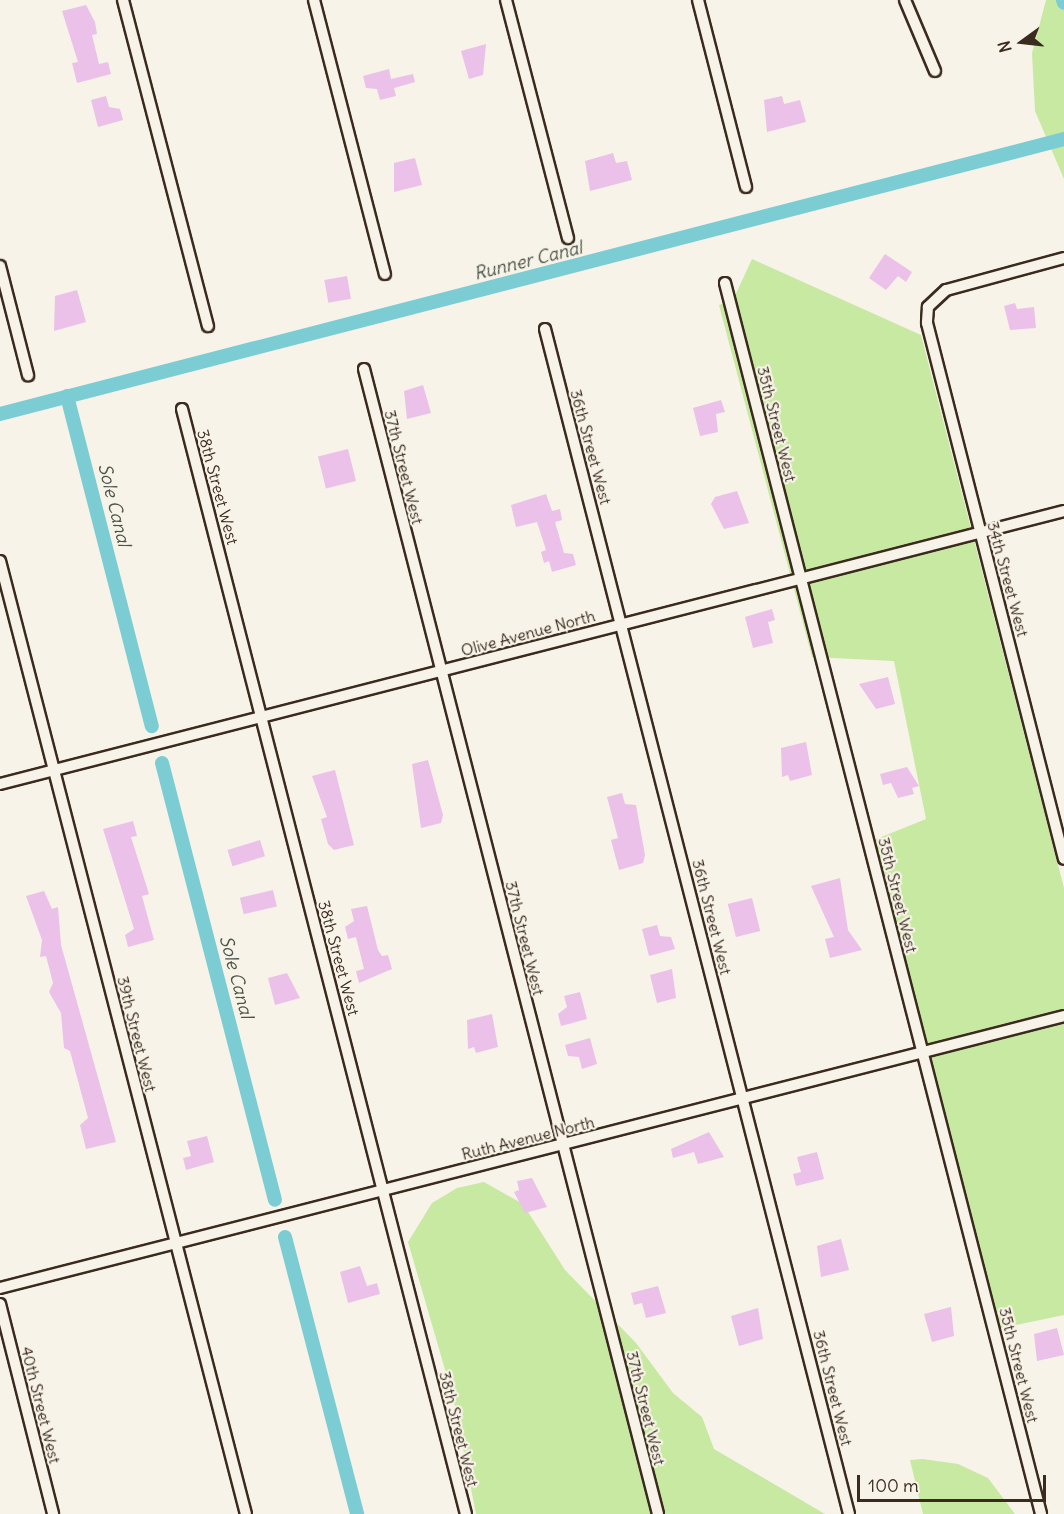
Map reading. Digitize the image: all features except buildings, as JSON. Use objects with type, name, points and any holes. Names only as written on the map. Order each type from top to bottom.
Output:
[{"type":"street","points":[[123,0],[208,326]]},
{"type":"street","points":[[314,0],[385,274]]},
{"type":"street","points":[[506,0],[568,238]]},
{"type":"street","points":[[698,0],[746,187]]},
{"type":"street","points":[[905,0],[936,70]]},
{"type":"street","name":"34th Street West","points":[[1064,258],[946,290],[928,307],[927,323],[1064,859]]},
{"type":"street","points":[[0,266],[28,375]]},
{"type":"street","name":"35th Street West","points":[[726,283],[1041,1514]]},
{"type":"street","name":"36th Street West","points":[[545,329],[849,1514]]},
{"type":"street","name":"37th Street West","points":[[364,369],[658,1514]]},
{"type":"street","name":"38th Street West","points":[[182,409],[466,1514]]},
{"type":"street","name":"Olive Avenue North","points":[[0,784],[1064,511]]},
{"type":"street","name":"39th Street West","points":[[0,561],[246,1514]]},
{"type":"street","name":"Ruth Avenue North","points":[[0,1288],[1064,1016]]},
{"type":"street","name":"40th Street West","points":[[0,1304],[54,1514]]},
{"type":"green space","points":[[1046,0],[1064,0],[1064,179],[1035,111],[1032,53]]},
{"type":"green space","points":[[752,259],[921,335],[1064,888],[1064,1315],[996,1329],[864,844],[926,819],[894,661],[812,657],[719,305],[733,300]]},
{"type":"green space","points":[[484,1182],[523,1204],[565,1270],[636,1343],[673,1393],[702,1417],[714,1449],[825,1514],[476,1514],[453,1397],[408,1242],[432,1203],[457,1188]]},
{"type":"green space","points":[[923,1459],[958,1464],[988,1478],[1015,1514],[923,1514],[910,1460]]},
{"type":"waterway","name":"Runner Canal","points":[[0,414],[1064,139]]},
{"type":"waterway","name":"Sole Canal","points":[[67,396],[152,726]]},
{"type":"waterway","name":"Sole Canal","points":[[162,763],[275,1200]]},
{"type":"waterway","name":"Sole Canal","points":[[285,1237],[357,1514]]}]
